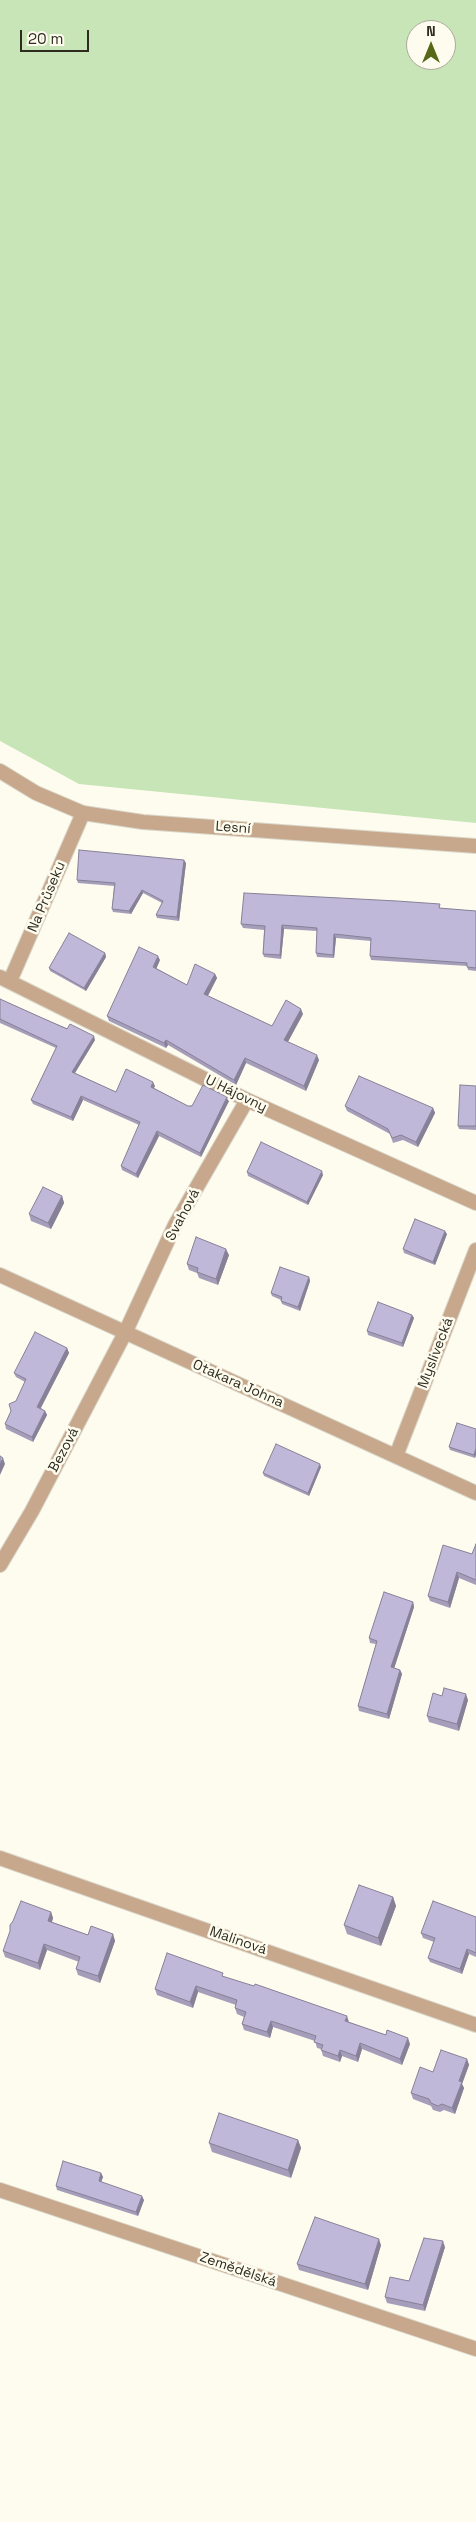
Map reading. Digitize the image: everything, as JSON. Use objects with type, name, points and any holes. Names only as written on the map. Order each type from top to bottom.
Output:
[{"type":"street","name":"Lesní","points":[[0,770],[36,793],[83,813],[143,822],[476,846]]},
{"type":"street","name":"Na Průseku","points":[[5,979],[83,813]]},
{"type":"street","name":"U Hájovny","points":[[5,979],[248,1100],[476,1203]]},
{"type":"street","name":"Svahová","points":[[125,1333],[176,1225],[248,1100]]},
{"type":"street","name":"Myslivecká","points":[[396,1456],[476,1250]]},
{"type":"street","name":"Otakara Johna","points":[[0,1275],[476,1493]]},
{"type":"street","name":"Bezová","points":[[0,1565],[32,1511],[125,1333]]},
{"type":"street","name":"Malinová","points":[[0,1858],[476,2024]]},
{"type":"street","name":"Zemědělská","points":[[0,2190],[476,2349]]},
{"type":"green space","points":[[0,0],[476,0],[476,823],[79,784],[0,741]]},
{"type":"building","points":[[79,850],[184,860],[177,917],[156,915],[163,901],[142,890],[129,911],[112,909],[115,883],[77,880]]},
{"type":"building","points":[[244,893],[440,904],[439,908],[476,911],[476,968],[467,967],[467,963],[370,956],[371,938],[334,934],[333,955],[316,953],[317,928],[282,925],[280,955],[263,954],[265,926],[241,924]]},
{"type":"building","points":[[69,933],[105,953],[84,988],[49,968]]},
{"type":"building","points":[[139,947],[158,956],[153,967],[187,985],[195,964],[215,974],[204,994],[272,1026],[286,1000],[301,1009],[284,1040],[317,1055],[304,1086],[245,1058],[234,1080],[166,1040],[164,1043],[107,1016]]},
{"type":"building","points":[[0,999],[67,1029],[70,1024],[94,1036],[72,1072],[116,1092],[126,1069],[153,1082],[151,1087],[188,1106],[192,1106],[203,1085],[227,1097],[200,1153],[157,1131],[136,1174],[121,1166],[140,1122],[81,1096],[71,1117],[31,1100],[57,1046],[0,1019]]},
{"type":"building","points":[[359,1076],[433,1108],[416,1142],[401,1135],[392,1138],[388,1129],[345,1106]]},
{"type":"building","points":[[460,1085],[476,1086],[476,1126],[458,1126]]},
{"type":"building","points":[[261,1142],[322,1171],[307,1202],[247,1172]]},
{"type":"building","points":[[43,1187],[62,1196],[48,1223],[29,1214]]},
{"type":"building","points":[[415,1219],[445,1231],[433,1262],[403,1249]]},
{"type":"building","points":[[196,1237],[226,1249],[216,1279],[197,1272],[198,1268],[187,1264]]},
{"type":"building","points":[[280,1267],[309,1277],[298,1307],[281,1301],[282,1297],[271,1293]]},
{"type":"building","points":[[378,1302],[412,1315],[402,1343],[367,1331]]},
{"type":"building","points":[[35,1332],[67,1348],[37,1407],[45,1411],[32,1437],[5,1424],[11,1411],[9,1404],[16,1401],[26,1379],[14,1373]]},
{"type":"building","points":[[457,1423],[476,1429],[474,1455],[449,1447]]},
{"type":"building","points":[[276,1444],[320,1464],[308,1493],[263,1473]]},
{"type":"building","points":[[476,1544],[476,1580],[457,1572],[448,1602],[428,1596],[443,1545],[472,1554]]},
{"type":"building","points":[[384,1592],[413,1602],[391,1667],[400,1670],[387,1714],[358,1706],[377,1641],[369,1638]]},
{"type":"building","points":[[444,1688],[466,1694],[457,1724],[427,1716],[433,1693],[442,1696]]},
{"type":"building","points":[[359,1885],[393,1897],[378,1938],[344,1925]]},
{"type":"building","points":[[21,1901],[51,1912],[48,1921],[88,1935],[91,1926],[113,1934],[98,1976],[76,1969],[80,1957],[44,1944],[38,1963],[3,1951],[10,1931],[10,1925]]},
{"type":"building","points":[[433,1901],[476,1917],[476,1953],[467,1949],[460,1969],[428,1958],[435,1938],[421,1933]]},
{"type":"building","points":[[167,1953],[223,1973],[222,1976],[254,1986],[255,1984],[347,2016],[345,2021],[386,2035],[387,2030],[408,2038],[400,2059],[360,2043],[356,2056],[340,2050],[338,2056],[321,2050],[323,2045],[314,2042],[316,2036],[271,2021],[267,2032],[242,2024],[246,2012],[235,2008],[237,2000],[196,1986],[190,2002],[155,1989]]},
{"type":"building","points":[[441,2050],[467,2059],[459,2081],[462,2082],[452,2108],[442,2104],[438,2106],[431,2103],[429,2099],[411,2093],[420,2067],[433,2072]]},
{"type":"building","points":[[219,2113],[298,2140],[288,2170],[209,2143]]},
{"type":"building","points":[[63,2161],[101,2173],[99,2181],[142,2196],[136,2212],[56,2186]]},
{"type":"building","points":[[315,2217],[379,2239],[365,2284],[297,2264]]},
{"type":"building","points":[[424,2238],[443,2241],[423,2305],[385,2297],[390,2277],[409,2281]]}]
